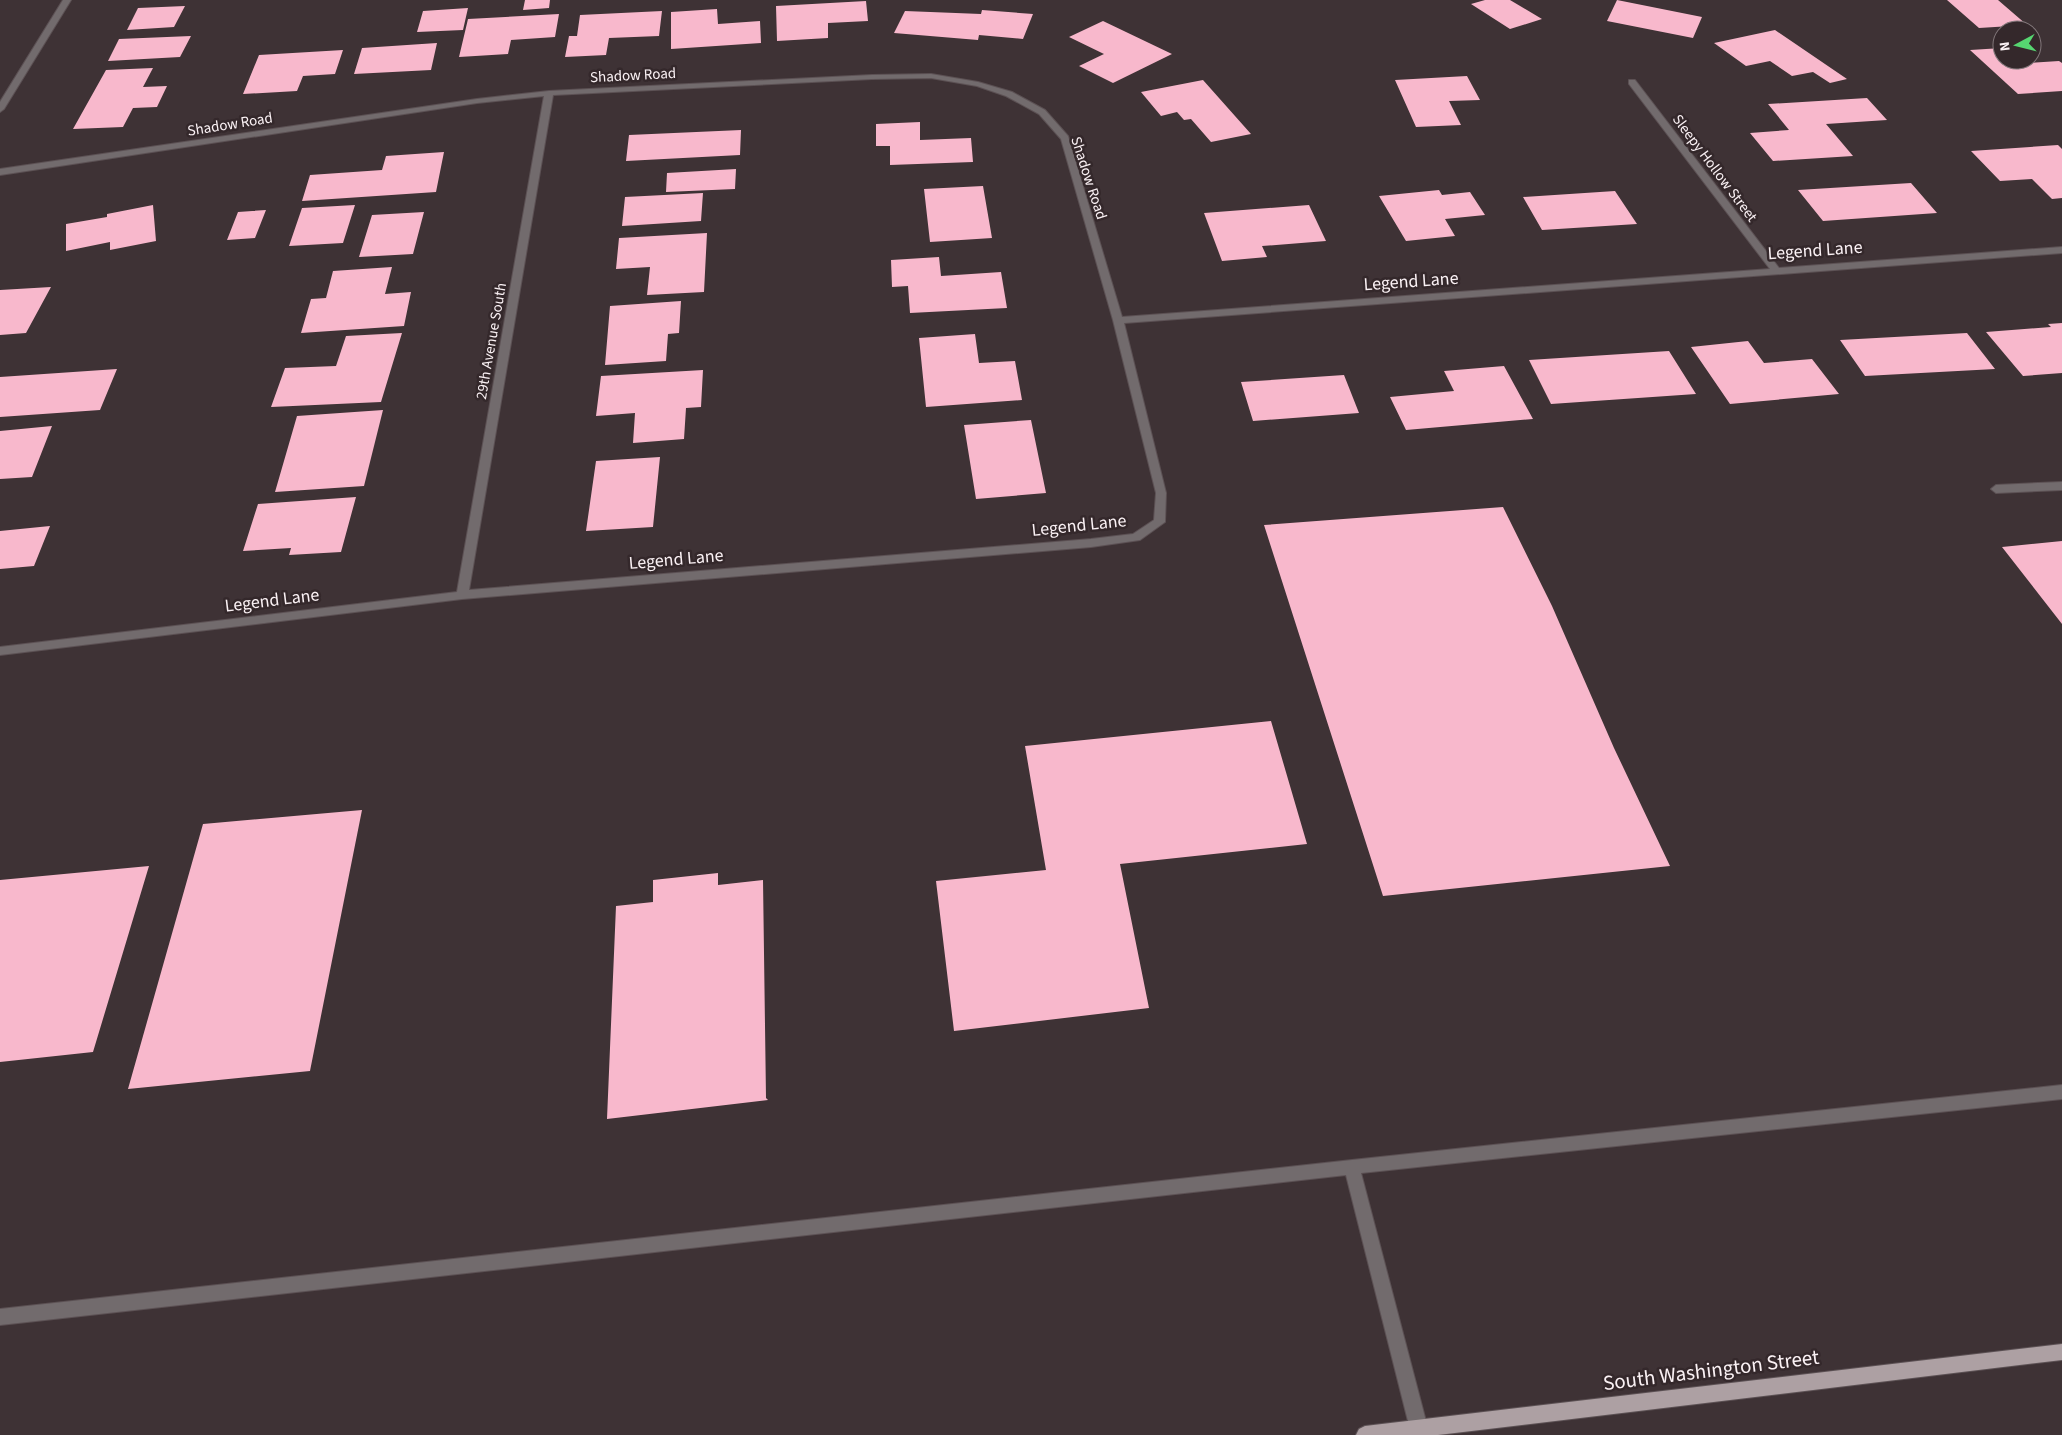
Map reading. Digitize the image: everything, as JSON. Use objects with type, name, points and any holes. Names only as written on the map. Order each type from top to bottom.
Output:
[{"type":"main road","name":"South Washington Street","points":[[1365,1435],[1420,1432],[1809,1381],[2062,1352]]},
{"type":"street","points":[[0,110],[67,0]]},
{"type":"street","name":"Shadow Road","points":[[0,172],[467,102],[549,93],[872,77],[931,76],[978,84],[1009,94],[1042,112],[1065,138],[1118,320]]},
{"type":"street","name":"Sleepy Hollow Street","points":[[1632,82],[1776,270]]},
{"type":"street","name":"29th Avenue South","points":[[462,595],[549,93]]},
{"type":"street","name":"Legend Lane","points":[[0,651],[462,595],[1091,543],[1136,537],[1159,522],[1161,493],[1118,320],[2062,250]]},
{"type":"street","points":[[1996,489],[2062,486]]},
{"type":"street","points":[[0,1317],[1352,1167],[2062,1092]]},
{"type":"street","points":[[1352,1167],[1420,1432]]},
{"type":"building","points":[[525,0],[550,0],[549,8],[523,10]]},
{"type":"building","points":[[1485,0],[1510,0],[1542,19],[1510,29],[1471,4]]},
{"type":"building","points":[[1617,0],[1702,17],[1693,38],[1607,21]]},
{"type":"building","points":[[1947,0],[1998,0],[2021,20],[1992,20],[1992,27],[1979,28]]},
{"type":"building","points":[[866,1],[868,21],[828,23],[828,38],[777,41],[776,6]]},
{"type":"building","points":[[185,6],[174,27],[127,30],[138,8]]},
{"type":"building","points":[[468,8],[463,30],[417,32],[423,11]]},
{"type":"building","points":[[717,9],[718,24],[760,21],[761,43],[671,49],[671,12]]},
{"type":"building","points":[[982,10],[1033,14],[1023,39],[979,35],[978,40],[894,33],[905,11],[981,14]]},
{"type":"building","points":[[662,11],[659,36],[609,38],[606,55],[565,57],[569,36],[577,36],[580,15]]},
{"type":"building","points":[[559,14],[555,37],[511,40],[508,54],[459,57],[468,19]]},
{"type":"building","points":[[1103,21],[1172,54],[1113,83],[1079,66],[1104,54],[1069,37]]},
{"type":"building","points":[[1775,30],[1847,79],[1830,83],[1813,72],[1792,76],[1770,61],[1746,66],[1714,43]]},
{"type":"building","points":[[191,36],[180,57],[108,61],[119,39]]},
{"type":"building","points":[[437,43],[431,70],[354,74],[362,48]]},
{"type":"building","points":[[1992,49],[1992,70],[2042,70],[2042,62],[2059,61],[2062,63],[2062,91],[2018,94],[1970,50]]},
{"type":"building","points":[[343,50],[335,74],[303,76],[297,91],[243,94],[259,55]]},
{"type":"building","points":[[153,68],[143,87],[167,86],[157,107],[133,108],[123,127],[73,129],[106,70]]},
{"type":"building","points":[[1467,76],[1480,100],[1449,101],[1461,125],[1416,127],[1395,80]]},
{"type":"building","points":[[1203,80],[1251,134],[1211,142],[1191,119],[1184,120],[1177,112],[1161,116],[1141,92]]},
{"type":"building","points":[[1867,98],[1887,120],[1826,124],[1853,156],[1773,161],[1750,133],[1789,130],[1768,104]]},
{"type":"building","points":[[920,122],[920,140],[971,138],[973,162],[890,165],[890,146],[876,146],[876,124]]},
{"type":"building","points":[[741,130],[740,155],[626,161],[629,135]]},
{"type":"building","points":[[2058,145],[2062,149],[2062,198],[2052,199],[2032,179],[2000,181],[1971,151]]},
{"type":"building","points":[[444,152],[436,192],[302,201],[310,175],[382,170],[386,156]]},
{"type":"building","points":[[736,169],[735,189],[666,192],[667,173]]},
{"type":"building","points":[[1911,183],[1937,213],[1823,221],[1798,190]]},
{"type":"building","points":[[983,186],[992,238],[930,242],[924,189]]},
{"type":"building","points":[[1439,190],[1442,195],[1470,192],[1485,215],[1445,219],[1455,236],[1406,241],[1379,196]]},
{"type":"building","points":[[1615,191],[1637,224],[1542,230],[1523,197]]},
{"type":"building","points":[[703,193],[701,221],[622,226],[625,197]]},
{"type":"building","points":[[153,205],[156,241],[110,250],[110,242],[66,251],[66,224],[107,217],[107,214]]},
{"type":"building","points":[[355,205],[343,243],[289,246],[302,208]]},
{"type":"building","points":[[1309,205],[1326,241],[1262,246],[1267,257],[1222,261],[1204,213]]},
{"type":"building","points":[[266,210],[255,238],[227,240],[238,212]]},
{"type":"building","points":[[424,212],[413,254],[359,257],[372,215]]},
{"type":"building","points":[[707,233],[704,292],[647,295],[650,267],[616,269],[619,238]]},
{"type":"building","points":[[939,257],[941,276],[1001,272],[1007,308],[910,313],[908,286],[892,287],[891,260]]},
{"type":"building","points":[[392,267],[385,294],[411,292],[404,326],[301,333],[311,299],[326,298],[333,271]]},
{"type":"building","points":[[51,287],[26,333],[0,335],[0,290]]},
{"type":"building","points":[[681,301],[679,333],[668,334],[666,361],[605,365],[610,306]]},
{"type":"building","points":[[2062,323],[2062,373],[2023,376],[1986,332],[2051,327],[2048,324]]},
{"type":"building","points":[[402,333],[381,402],[271,407],[285,368],[336,366],[346,336]]},
{"type":"building","points":[[1967,333],[1995,369],[1865,376],[1840,340]]},
{"type":"building","points":[[975,334],[979,363],[1015,361],[1022,400],[926,407],[919,338]]},
{"type":"building","points":[[1748,341],[1764,363],[1812,359],[1839,394],[1730,404],[1691,347]]},
{"type":"building","points":[[1669,351],[1696,394],[1551,404],[1529,360]]},
{"type":"building","points":[[1504,366],[1533,419],[1406,430],[1390,397],[1454,391],[1444,371]]},
{"type":"building","points":[[117,369],[100,410],[0,417],[0,377]]},
{"type":"building","points":[[703,370],[701,407],[686,408],[684,439],[633,443],[635,413],[596,416],[601,376]]},
{"type":"building","points":[[1344,375],[1359,413],[1253,421],[1241,382]]},
{"type":"building","points":[[383,410],[364,486],[275,492],[297,416]]},
{"type":"building","points":[[1031,420],[1046,493],[976,499],[964,425]]},
{"type":"building","points":[[52,426],[32,477],[0,479],[0,431]]},
{"type":"building","points":[[660,457],[653,527],[586,531],[596,461]]},
{"type":"building","points":[[356,497],[341,552],[289,555],[291,548],[243,551],[258,504]]},
{"type":"building","points":[[1503,507],[1552,606],[1614,748],[1670,866],[1383,896],[1264,525]]},
{"type":"building","points":[[50,526],[34,566],[0,569],[0,531]]},
{"type":"building","points":[[2062,541],[2062,624],[2002,547]]},
{"type":"building","points":[[1271,721],[1307,844],[1120,864],[1149,1008],[954,1031],[936,881],[1046,870],[1025,746]]},
{"type":"building","points":[[362,810],[310,1071],[128,1089],[203,824]]},
{"type":"building","points":[[149,866],[93,1052],[0,1062],[0,880]]},
{"type":"building","points":[[718,873],[718,885],[763,880],[766,1098],[768,1100],[607,1119],[616,906],[653,902],[653,880]]}]
